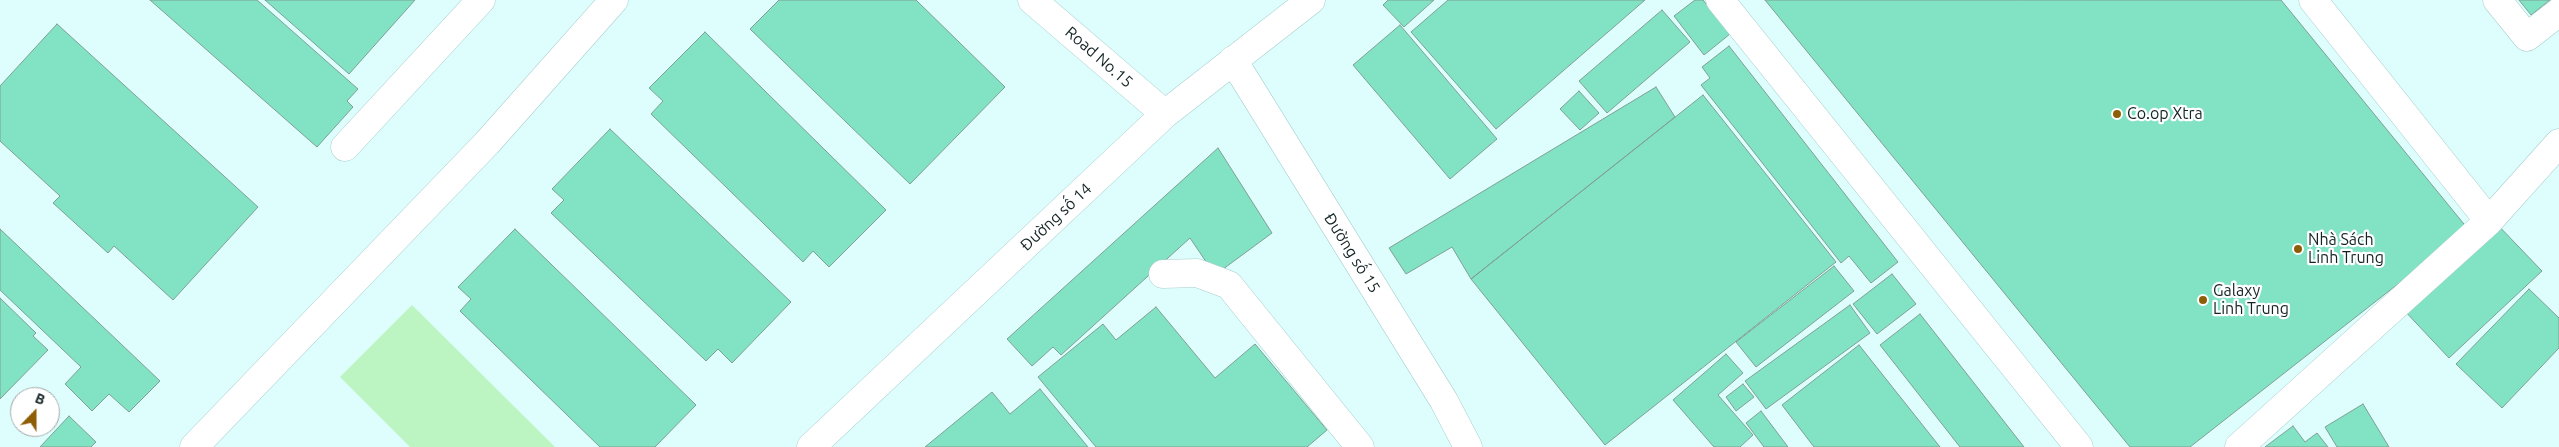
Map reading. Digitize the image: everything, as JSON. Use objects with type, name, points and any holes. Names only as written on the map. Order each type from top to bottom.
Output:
[{"type":"street","points":[[345,146],[481,0]]},
{"type":"street","points":[[194,447],[487,143],[614,0]]},
{"type":"street","name":"Road No.15","points":[[1032,0],[1165,114]]},
{"type":"street","name":"Đường số 14","points":[[811,447],[1165,114],[1311,0]]},
{"type":"street","points":[[1720,0],[2079,447]]},
{"type":"street","points":[[2313,0],[2488,221]]},
{"type":"street","points":[[2497,0],[2527,37],[2559,12]]},
{"type":"street","name":"Đường số 15","points":[[1233,60],[1444,401],[1465,446]]},
{"type":"street","points":[[2239,447],[2488,221],[2559,143]]},
{"type":"street","points":[[1163,274],[1197,272],[1229,285],[1360,447]]},
{"type":"green space","points":[[412,305],[555,447],[410,447],[340,377]]},
{"type":"building","points":[[150,0],[257,0],[358,89],[347,101],[353,107],[317,147]]},
{"type":"building","points":[[265,0],[415,0],[349,74]]},
{"type":"building","points":[[779,0],[916,0],[1005,87],[910,184],[750,29]]},
{"type":"building","points":[[1388,0],[1434,0],[1404,27],[1383,5]]},
{"type":"building","points":[[1448,0],[1645,0],[1496,129],[1411,32]]},
{"type":"building","points":[[1695,0],[1703,0],[1730,34],[1704,55],[1674,16]]},
{"type":"building","name":"Co.op Xtra","points":[[1765,0],[2281,0],[2468,229],[2190,447],[2130,447]]},
{"type":"building","points":[[2519,0],[2550,0],[2531,15]]},
{"type":"building","points":[[1662,10],[1690,42],[1607,113],[1579,81]]},
{"type":"building","points":[[57,24],[258,207],[173,300],[114,246],[108,253],[53,203],[60,196],[0,141],[0,86]]},
{"type":"building","points":[[1400,25],[1497,139],[1450,179],[1353,65]]},
{"type":"building","points":[[705,32],[886,210],[829,267],[813,251],[803,262],[651,114],[663,101],[649,88]]},
{"type":"building","points":[[1729,46],[1898,262],[1871,283],[1849,256],[1841,263],[1701,85],[1710,78],[1702,67]]},
{"type":"building","points":[[1656,87],[1675,117],[1471,279],[1452,247],[1406,274],[1389,248]]},
{"type":"building","points":[[1579,91],[1599,113],[1580,130],[1560,109]]},
{"type":"building","points":[[1703,95],[1836,262],[1605,445],[1471,279]]},
{"type":"building","points":[[610,129],[791,302],[732,363],[718,349],[706,361],[551,213],[564,200],[552,189]]},
{"type":"building","points":[[1218,148],[1272,233],[1215,275],[1190,238],[1061,355],[1053,347],[1032,366],[1007,339]]},
{"type":"building","points":[[2493,220],[2542,271],[2449,358],[2401,307]]},
{"type":"building","points":[[0,229],[160,381],[129,412],[109,394],[92,411],[65,384],[81,367],[0,290]]},
{"type":"building","points":[[515,229],[696,405],[655,447],[600,447],[460,311],[471,299],[458,287]]},
{"type":"building","points":[[1834,266],[1854,291],[1756,367],[1736,342]]},
{"type":"building","points":[[1892,274],[1916,304],[1877,334],[1853,304]]},
{"type":"building","points":[[2529,289],[2559,318],[2559,348],[2502,408],[2456,364]]},
{"type":"building","points":[[0,298],[36,333],[33,336],[48,350],[0,399]]},
{"type":"building","points":[[1850,305],[1870,333],[1766,409],[1745,381]]},
{"type":"building","points":[[1156,307],[1215,378],[1255,344],[1327,430],[1307,447],[1096,447],[1038,377],[1103,324],[1116,340]]},
{"type":"building","points":[[1920,314],[2024,447],[1960,447],[1880,345]]},
{"type":"building","points":[[1859,345],[1940,447],[1814,447],[1782,405]]},
{"type":"building","points":[[1726,354],[1743,373],[1718,395],[1753,435],[1740,447],[1714,447],[1673,400]]},
{"type":"building","points":[[1743,384],[1754,397],[1736,411],[1726,397]]},
{"type":"building","points":[[1040,389],[1088,447],[925,447],[992,392],[1010,414]]},
{"type":"building","points":[[2363,404],[2389,447],[2337,447],[2325,427]]},
{"type":"building","points":[[1761,411],[1788,447],[1764,447],[1746,423]]},
{"type":"building","points":[[69,416],[96,442],[91,447],[40,447],[49,437],[60,437],[60,426]]},
{"type":"building","points":[[2293,426],[2305,442],[2317,433],[2328,447],[2265,447]]},
{"type":"place","name":"Co.op Xtra","points":[[2117,114]]},
{"type":"place","name":"Nhà Sách Linh Trung","points":[[2298,249]]},
{"type":"place","name":"Galaxy Linh Trung","points":[[2203,300]]}]
